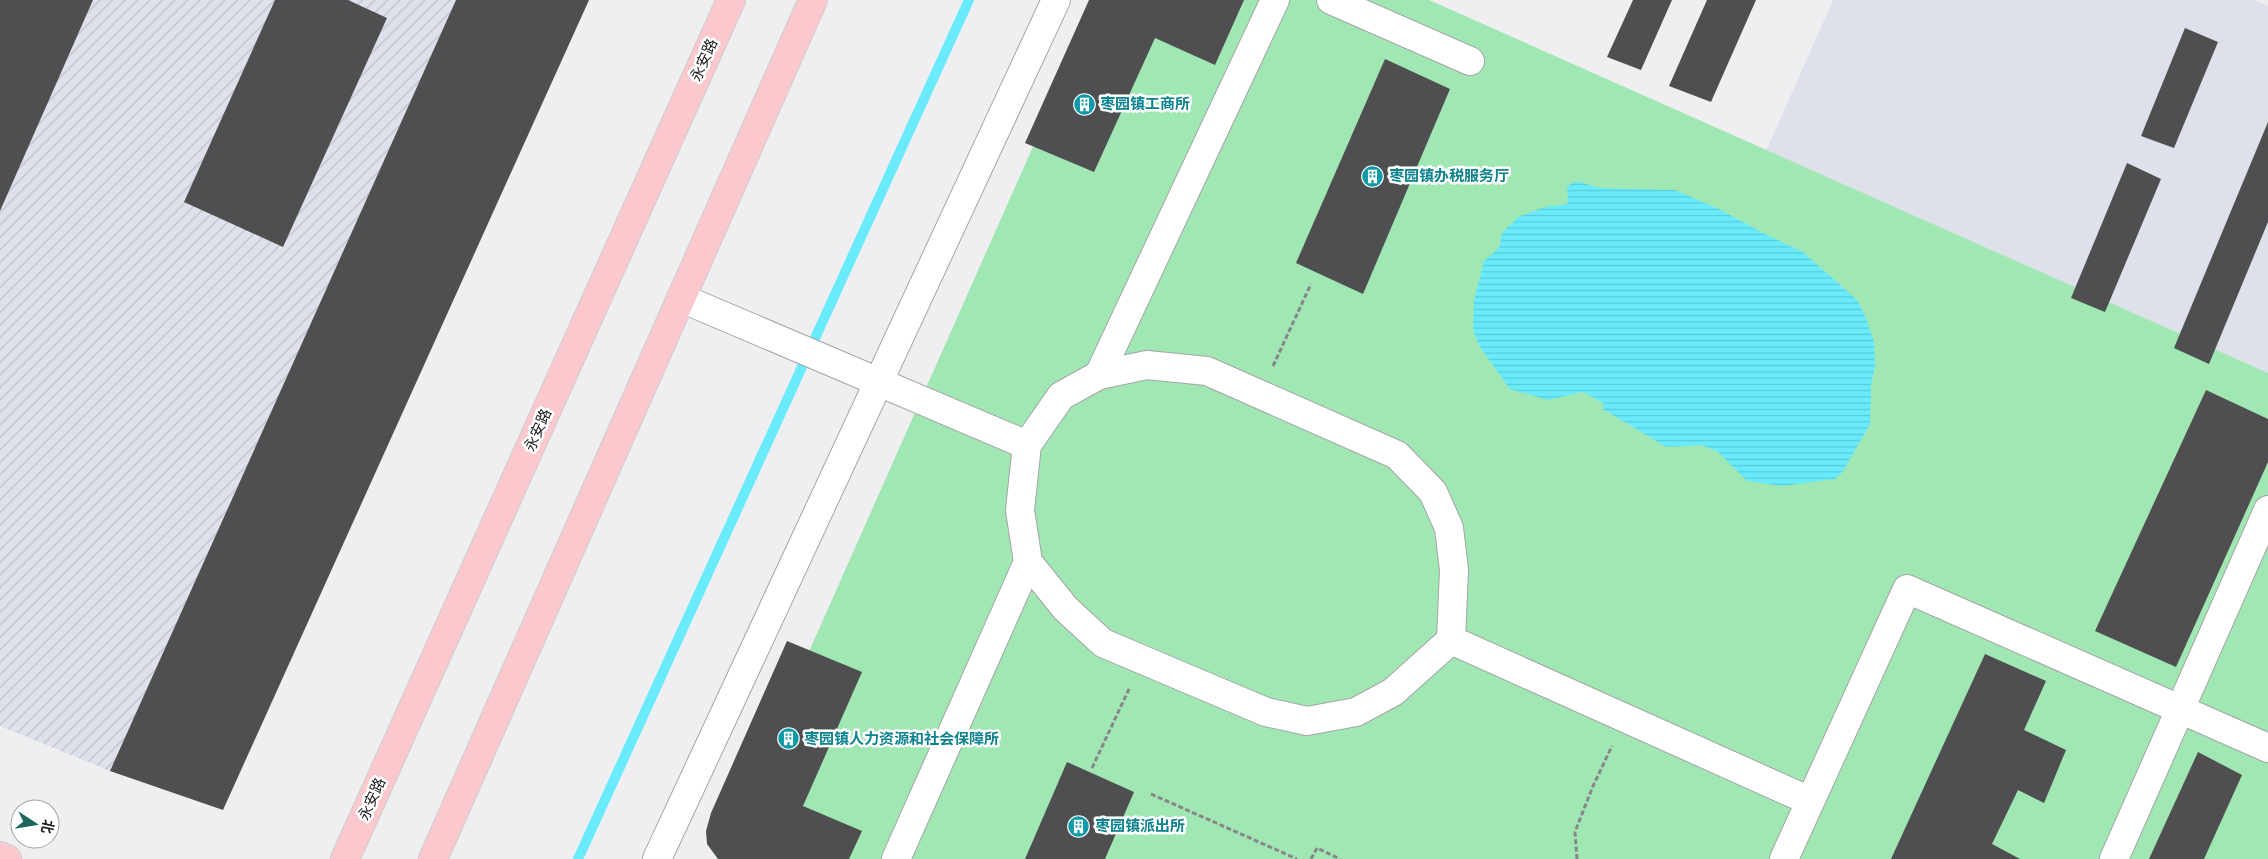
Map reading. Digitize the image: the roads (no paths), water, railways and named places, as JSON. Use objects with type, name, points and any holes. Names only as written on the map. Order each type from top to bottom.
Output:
[{"type":"main road","name":"永安路","points":[[346,859],[731,0]]},
{"type":"main road","points":[[433,859],[813,0]]},
{"type":"main road","points":[[0,856],[7,859]]},
{"type":"lane","points":[[657,859],[1056,0]]},
{"type":"lane","points":[[1099,375],[1275,0]]},
{"type":"lane","points":[[1331,0],[1470,61]]},
{"type":"lane","points":[[681,298],[1027,445]]},
{"type":"lane","points":[[1148,364],[1207,370],[1397,455],[1433,492],[1449,528],[1454,570],[1451,640],[1393,692],[1356,712],[1307,721],[1266,712],[1103,642],[1066,609],[1028,562],[1020,510],[1027,445],[1061,396],[1099,375],[1148,364]]},
{"type":"lane","points":[[2114,859],[2268,510]]},
{"type":"lane","points":[[896,859],[1028,562]]},
{"type":"lane","points":[[1784,859],[1907,589],[2268,748]]},
{"type":"lane","points":[[1451,640],[1810,801]]},
{"type":"water","points":[[1577,181],[1599,188],[1675,190],[1719,209],[1803,252],[1857,300],[1866,318],[1874,342],[1875,366],[1871,385],[1870,424],[1843,471],[1835,479],[1782,486],[1747,481],[1717,451],[1701,445],[1666,447],[1603,409],[1603,403],[1583,392],[1548,400],[1510,389],[1480,347],[1473,330],[1474,301],[1484,261],[1499,248],[1502,233],[1518,217],[1545,207],[1568,203],[1567,186]]},
{"type":"waterway","points":[[578,859],[969,0]]},
{"type":"place","name":"枣园镇工商所","points":[[1084,104]]},
{"type":"place","name":"枣园镇办税服务厅","points":[[1373,176]]},
{"type":"place","name":"枣园镇人力资源和社会保障所","points":[[788,739]]},
{"type":"place","name":"枣园镇派出所","points":[[1079,826]]}]
